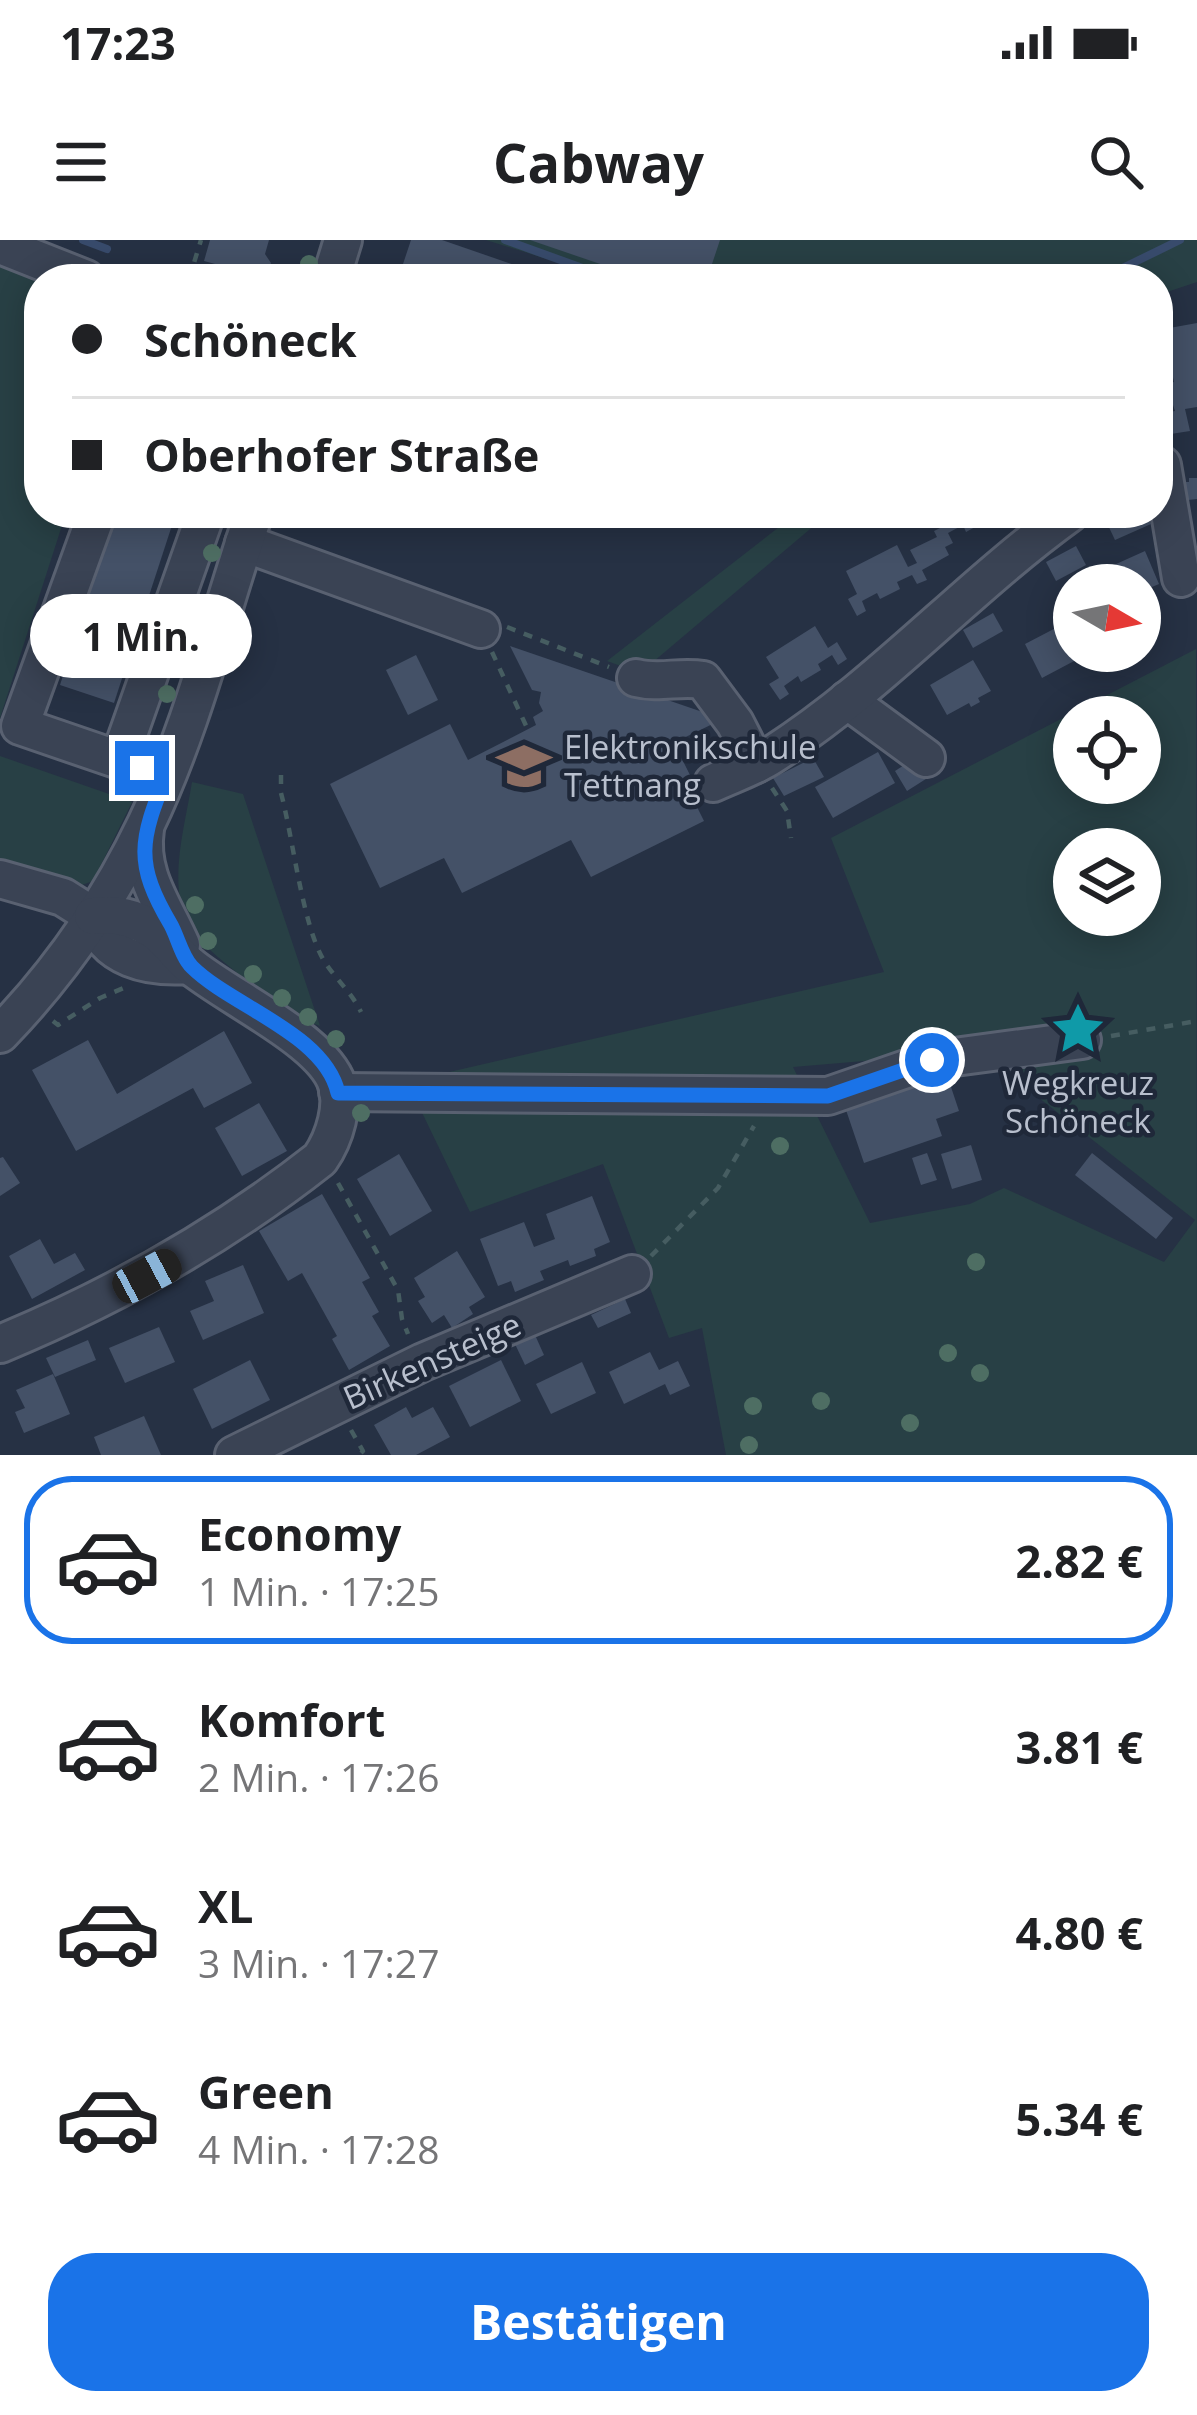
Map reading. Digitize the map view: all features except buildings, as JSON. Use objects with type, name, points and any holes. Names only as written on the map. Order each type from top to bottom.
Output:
[{"type":"street","points":[[0,245],[48,264]]},
{"type":"street","points":[[92,528],[20,726],[166,776]]},
{"type":"street","points":[[118,760],[201,528]]},
{"type":"street","points":[[0,1034],[31,1001],[93,916],[146,824],[249,528],[481,628]]},
{"type":"street","points":[[713,783],[755,764],[847,700],[1051,528]]},
{"type":"street","points":[[1173,528],[1180,578]]},
{"type":"street","points":[[636,677],[656,683],[683,676],[703,680],[735,723],[755,764]]},
{"type":"street","points":[[847,700],[926,758]]},
{"type":"street","points":[[146,824],[142,846],[147,873],[189,965]]},
{"type":"street","points":[[0,879],[63,897],[93,916],[123,916],[155,931],[189,965],[310,1050],[335,1080],[338,1093],[330,1144],[320,1159],[285,1186],[176,1261],[89,1307],[0,1344]]},
{"type":"street","points":[[338,1093],[828,1096],[932,1060],[1082,1040]]},
{"type":"street","name":"Birkensteige","points":[[234,1455],[422,1362],[632,1274]]},
{"type":"path","points":[[528,730],[481,628],[503,626],[636,677]]},
{"type":"path","points":[[281,775],[311,928],[323,960],[350,989],[361,1012]]},
{"type":"path","points":[[787,811],[791,838]]},
{"type":"path","points":[[31,1001],[58,1025],[100,998],[130,986]]},
{"type":"path","points":[[1082,1040],[1197,1021]]},
{"type":"path","points":[[632,1274],[718,1188],[750,1129],[766,1119]]},
{"type":"path","points":[[335,1179],[398,1290],[413,1346]]},
{"type":"path","points":[[346,1420],[363,1451],[359,1455]]},
{"type":"green space","points":[[486,240],[1197,240],[1197,282],[1173,290],[1173,264],[563,264]]},
{"type":"green space","points":[[0,252],[24,269],[24,528],[61,528],[0,718]]},
{"type":"green space","points":[[778,528],[811,528],[640,673],[607,661]]},
{"type":"green space","points":[[1196,649],[1197,1455],[726,1455],[702,1328],[669,1338],[603,1164],[470,1212],[414,1096],[354,1094],[884,972],[831,838],[1053,723],[1053,804],[1161,804],[1161,696],[1105,696],[1152,672],[1161,672],[1161,667]],"holes":[[[1018,1048],[1025,1087],[1195,1220],[1164,1262],[1004,1188],[970,1204],[870,1223],[793,1067]]]},
{"type":"green space","points":[[0,756],[132,802],[93,881],[65,891],[0,872]]},
{"type":"green space","points":[[192,782],[243,794],[320,1026],[269,999],[192,930],[184,914],[178,877]]},
{"type":"waterway","points":[[83,240],[107,249]]},
{"type":"waterway","points":[[505,240],[571,264]]},
{"type":"waterway","points":[[1131,264],[1180,240]]},
{"type":"place","name":"Elektronikschule Tettnang","points":[[524,766]]},
{"type":"place","name":"Wegkreuz Schöneck","points":[[1078,1029]]},
{"type":"route","points":[[142,768],[166,776],[142,846],[160,908],[189,965],[298,1040],[322,1061],[338,1093],[828,1096],[932,1060]]}]
